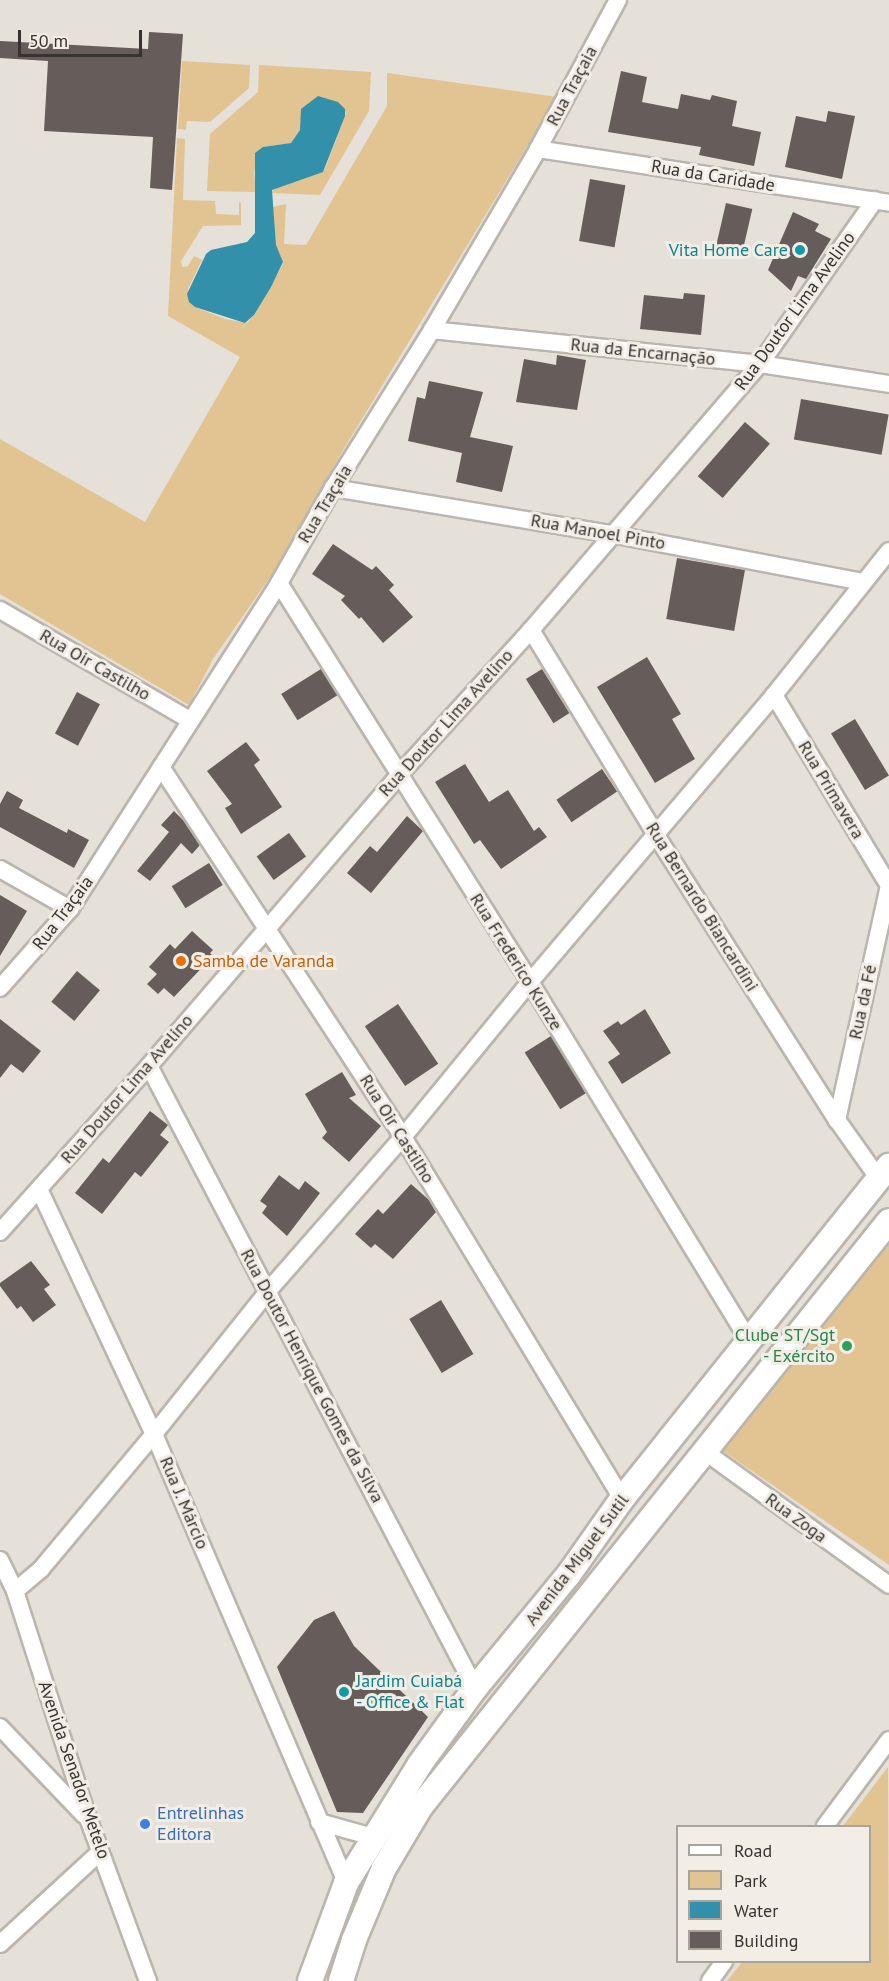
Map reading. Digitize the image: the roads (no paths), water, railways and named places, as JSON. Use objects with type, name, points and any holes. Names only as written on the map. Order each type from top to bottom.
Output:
[{"type":"highway","name":"Avenida Miguel Sutil","points":[[310,1981],[346,1884],[420,1764],[475,1688],[569,1574],[622,1499],[884,1173]]},
{"type":"highway","name":"Avenida Miguel Sutil","points":[[341,1981],[354,1940],[384,1868],[421,1806],[889,1221]]},
{"type":"street","name":"Rua Traçaia","points":[[0,988],[41,945],[70,909],[279,583],[333,488],[432,330],[538,149],[618,0]]},
{"type":"street","name":"Rua da Caridade","points":[[538,149],[882,202]]},
{"type":"street","name":"Rua Doutor Lima Avelino","points":[[0,1232],[149,1066],[399,775],[531,630],[611,534],[760,364],[882,202]]},
{"type":"street","name":"Rua da Encarnação","points":[[432,330],[760,364],[889,384]]},
{"type":"street","name":"Rua Manoel Pinto","points":[[333,488],[611,534],[863,582]]},
{"type":"street","points":[[15,1592],[41,1569],[154,1434],[268,1291],[403,1137],[530,982],[774,695],[889,551]]},
{"type":"street","name":"Rua Frederico Kunze","points":[[279,583],[530,982],[750,1342]]},
{"type":"street","name":"Rua Oir Castilho","points":[[0,610],[190,720]]},
{"type":"street","name":"Rua Bernardo Biancardini","points":[[531,630],[656,835],[837,1120],[884,1173]]},
{"type":"street","name":"Rua Primavera","points":[[774,695],[889,886]]},
{"type":"street","name":"Rua Oir Castilho","points":[[161,767],[403,1137],[622,1499]]},
{"type":"street","points":[[0,869],[70,909]]},
{"type":"street","name":"Rua da Fé","points":[[837,1120],[889,886]]},
{"type":"street","name":"Rua Doutor Henrique Gomes da Silva","points":[[149,1066],[475,1688]]},
{"type":"street","name":"Rua J. Márcio","points":[[39,1189],[154,1434],[346,1884]]},
{"type":"street","name":"Rua Zoga","points":[[704,1451],[889,1585]]},
{"type":"street","name":"Avenida Senador Metelo","points":[[0,1560],[15,1592],[87,1818],[148,1981]]},
{"type":"street","points":[[0,1727],[87,1818]]},
{"type":"street","points":[[826,1825],[889,1740]]},
{"type":"street","points":[[319,1822],[373,1837]]},
{"type":"street","points":[[0,1944],[100,1852]]},
{"type":"street","points":[[710,1981],[723,1963]]},
{"type":"water","points":[[318,96],[338,102],[345,109],[345,116],[323,172],[272,190],[276,245],[283,262],[271,287],[254,315],[245,323],[195,307],[189,302],[187,294],[206,254],[211,250],[247,242],[255,233],[255,153],[263,147],[291,143],[300,130],[301,109]]},
{"type":"place","name":"Vita Home Care","points":[[800,250]]},
{"type":"place","name":"Samba de Varanda","points":[[181,961]]},
{"type":"place","name":"Clube ST/Sgt - Exército","points":[[847,1346]]},
{"type":"place","name":"Jardim Cuiabá - Office & Flat","points":[[344,1692]]},
{"type":"place","name":"Entrelinhas Editora","points":[[145,1824]]}]
